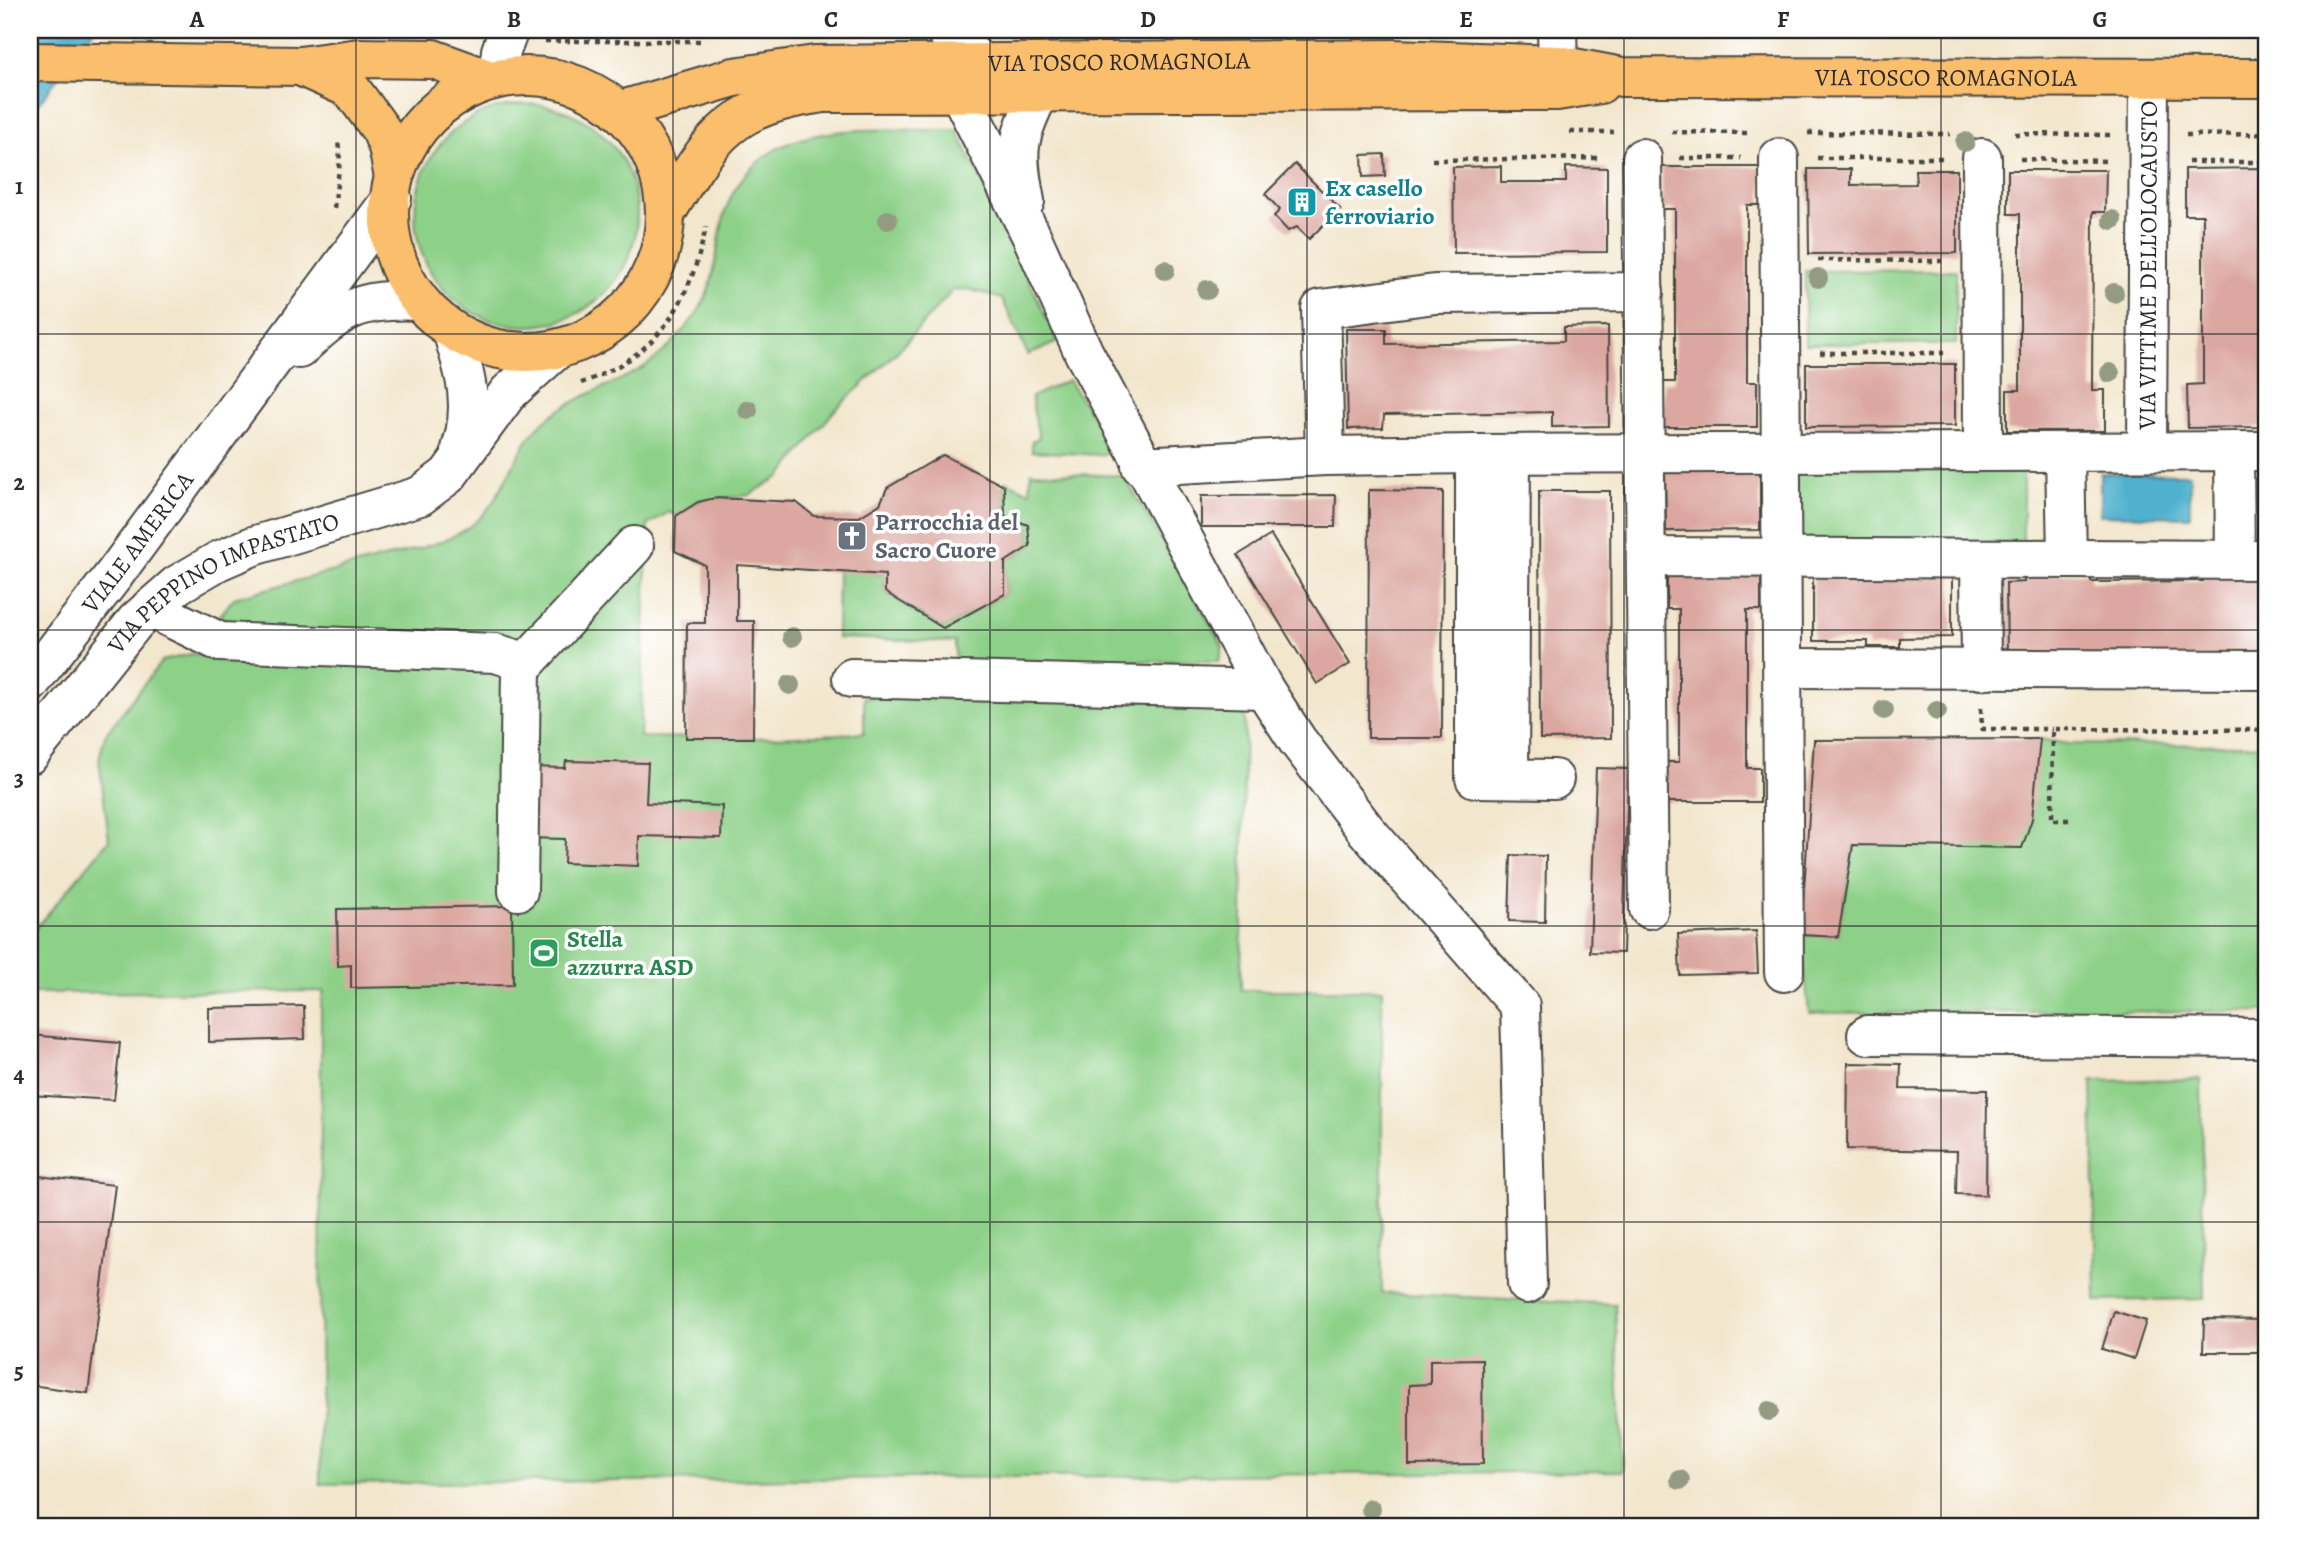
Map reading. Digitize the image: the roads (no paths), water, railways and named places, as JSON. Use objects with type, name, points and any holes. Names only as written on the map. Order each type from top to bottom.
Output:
[{"type":"main road","name":"VIA TOSCO ROMAGNOLA","points":[[667,211],[714,139],[739,117],[759,107],[824,93],[969,77],[1393,59],[1557,47],[1622,77]]},
{"type":"main road","points":[[30,62],[300,66],[355,73],[433,59],[492,77]]},
{"type":"main road","name":"VIA TOSCO ROMAGNOLA","points":[[619,111],[704,84],[794,67],[969,77],[1041,92],[1557,92],[1586,88],[1622,77],[2267,78]]},
{"type":"main road","points":[[355,73],[388,147],[395,240],[408,283],[419,301],[453,334],[482,348],[507,353],[556,349],[594,334],[634,300],[650,280],[660,259],[667,211],[656,162],[619,111],[582,89],[564,83],[510,74],[464,87],[429,114],[401,156],[393,187]]},
{"type":"street","points":[[492,77],[509,30]]},
{"type":"street","points":[[945,30],[969,77],[1031,234],[1078,342],[1142,466],[1264,689],[1297,740],[1366,830],[1520,1006],[1527,1284]]},
{"type":"street","name":"VIA VITTIME DELL'OLOCAUSTO","points":[[2147,452],[2149,78]]},
{"type":"street","points":[[1031,234],[1017,150],[1021,131],[1041,92]]},
{"type":"street","points":[[1642,158],[1649,909]]},
{"type":"street","points":[[1779,158],[1784,558],[1784,972]]},
{"type":"street","points":[[1982,159],[1983,452]]},
{"type":"street","points":[[244,401],[393,187]]},
{"type":"street","points":[[1325,456],[1321,309],[1435,294],[1644,292]]},
{"type":"street","points":[[244,401],[338,314],[374,301],[419,301]]},
{"type":"street","name":"VIA PEPPINO IMPASTATO","points":[[453,334],[466,376],[470,402],[468,428],[456,464]]},
{"type":"street","name":"VIA PEPPINO IMPASTATO","points":[[30,754],[94,671],[150,608],[189,577],[253,546],[402,504],[436,486],[456,464],[508,393],[556,349]]},
{"type":"street","name":"VIALE AMERICA","points":[[30,683],[244,401]]},
{"type":"street","points":[[1142,466],[1325,456],[2251,451],[2251,560],[1646,557]]},
{"type":"street","points":[[2065,452],[2067,559]]},
{"type":"street","points":[[1493,454],[1475,778],[1554,779]]},
{"type":"street","points":[[521,668],[634,546]]},
{"type":"street","points":[[1980,559],[1981,670]]},
{"type":"street","points":[[150,608],[220,642],[495,653],[515,659],[521,668],[518,891]]},
{"type":"street","points":[[1784,668],[2267,670]]},
{"type":"street","points":[[852,678],[1264,689]]},
{"type":"street","points":[[1867,1035],[2267,1038]]},
{"type":"water","points":[[30,30],[94,30],[30,115]]},
{"type":"water","points":[[2100,473],[2190,474],[2190,517],[2100,515]]},
{"type":"place","name":"Ex casello ferroviario","points":[[1302,202]]},
{"type":"place","name":"Parrocchia del Sacro Cuore","points":[[852,536]]},
{"type":"place","name":"Stella azzurra ASD","points":[[544,953]]}]
